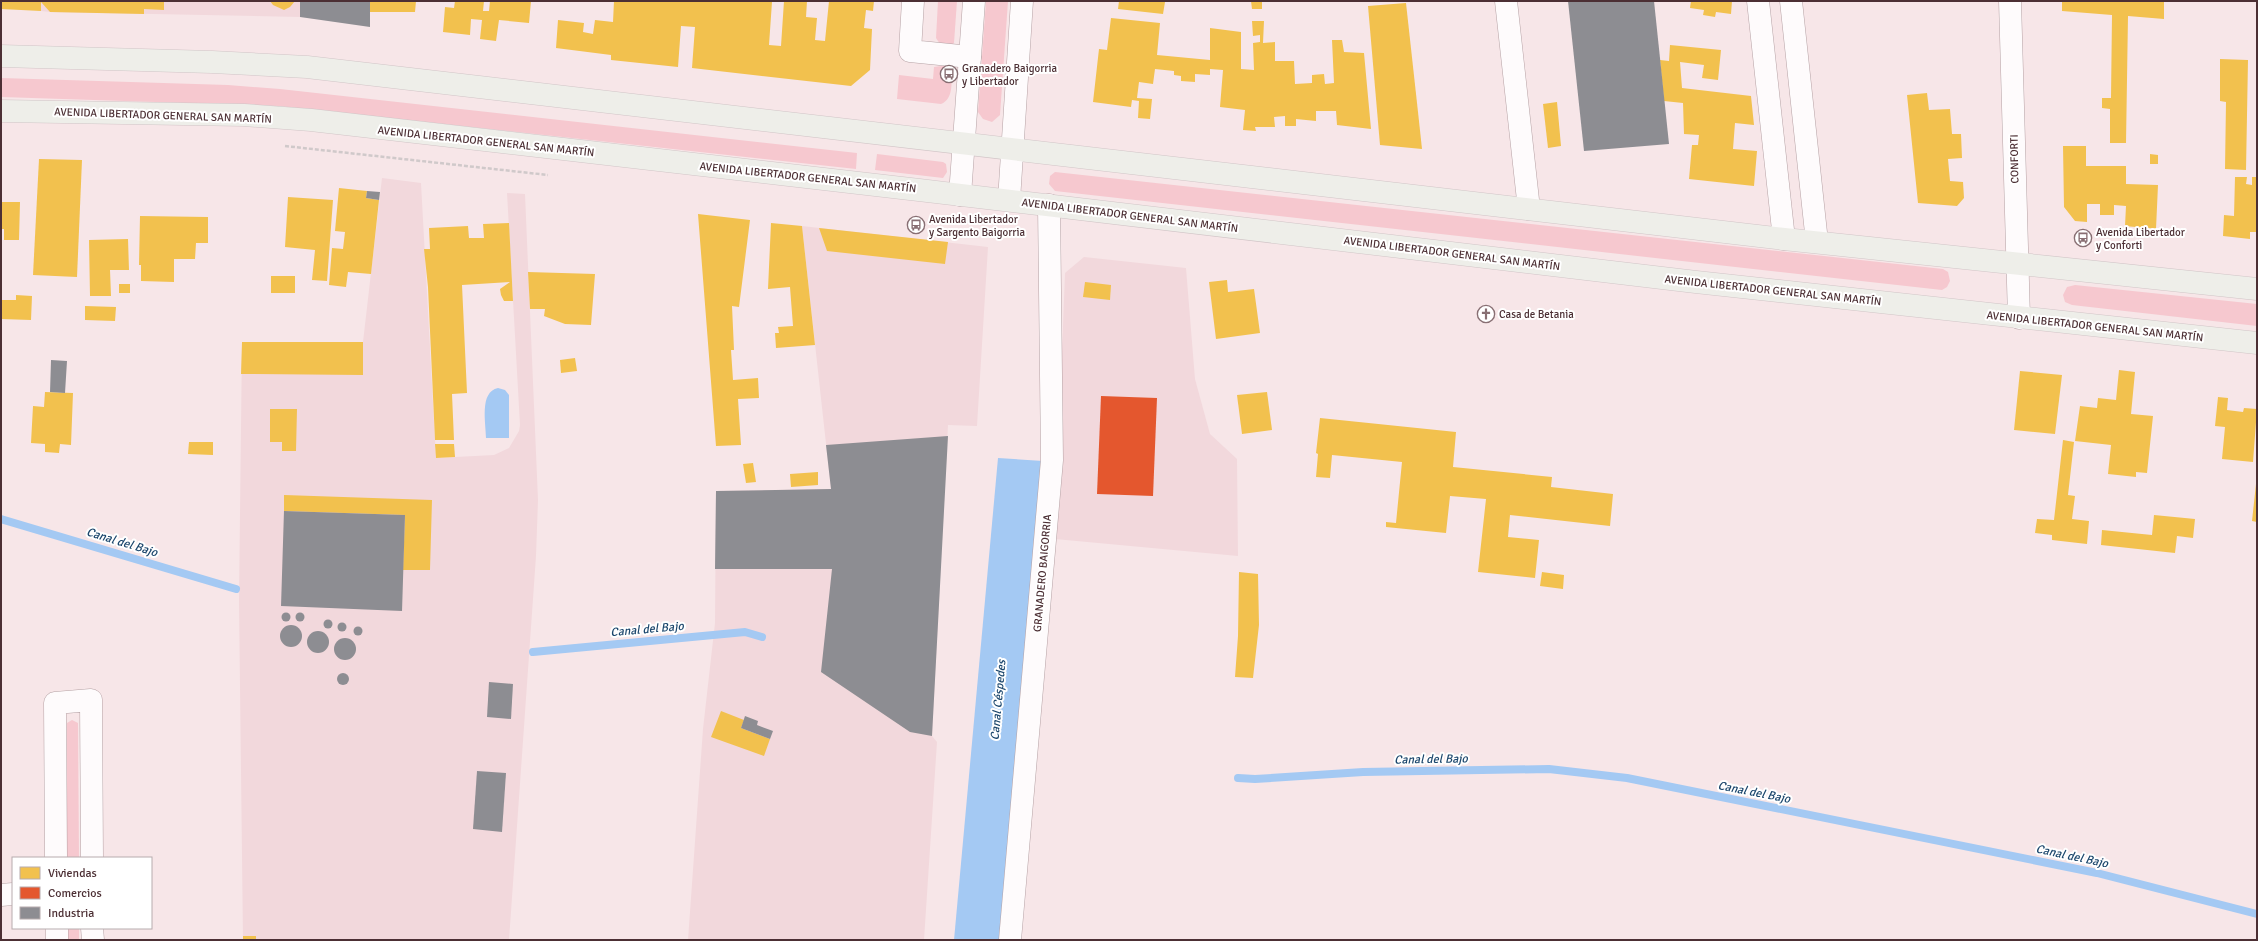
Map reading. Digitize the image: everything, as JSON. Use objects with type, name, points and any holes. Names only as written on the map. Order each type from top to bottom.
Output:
[{"type":"main road","points":[[1,56],[212,62],[307,68],[964,142],[1816,242],[2017,262],[2257,289]]},
{"type":"main road","name":"AVENIDA LIBERTADOR GENERAL SAN MARTÍN","points":[[1,111],[244,115],[311,120],[1008,200],[1696,282],[2257,343]]},
{"type":"street","points":[[913,1],[910,51],[970,57]]},
{"type":"street","points":[[960,195],[974,1]]},
{"type":"street","points":[[1008,200],[1022,1]]},
{"type":"street","points":[[1506,1],[1529,209]]},
{"type":"street","points":[[1758,1],[1784,238]]},
{"type":"street","points":[[1791,1],[1816,242]]},
{"type":"street","name":"CONFORTI","points":[[2010,1],[2019,318]]},
{"type":"street","name":"GRANADERO BAIGORRIA","points":[[1010,940],[1052,460],[1049,205]]},
{"type":"street","points":[[56,857],[55,703],[91,700],[92,857]]},
{"type":"street","points":[[1,895],[12,894]]},
{"type":"street","points":[[57,929],[57,940]]},
{"type":"street","points":[[92,929],[92,940]]},
{"type":"shaded area","points":[[41,1],[300,1],[300,17],[50,12],[41,11]]},
{"type":"shaded area","points":[[938,1],[957,1],[954,43],[951,45],[940,44],[936,38]]},
{"type":"shaded area","points":[[986,1],[1008,1],[1000,115],[992,122],[983,119],[978,112]]},
{"type":"shaded area","points":[[947,66],[952,71],[951,90],[945,102],[941,104],[897,99],[899,75],[933,79],[934,67]]},
{"type":"shaded area","points":[[1,78],[228,85],[280,89],[857,153],[856,169],[279,106],[1,97]]},
{"type":"shaded area","points":[[877,154],[943,162],[946,164],[947,172],[943,178],[875,170]]},
{"type":"shaded area","points":[[1055,172],[1943,269],[1948,272],[1950,281],[1947,287],[1942,290],[1055,191],[1049,184],[1050,176]]},
{"type":"shaded area","points":[[382,178],[421,183],[436,458],[494,455],[509,448],[519,431],[520,425],[507,193],[525,194],[538,500],[536,556],[509,940],[243,940],[239,601],[242,342],[363,342]]},
{"type":"shaded area","points":[[802,226],[988,247],[977,426],[948,425],[932,736],[937,742],[924,940],[688,940],[703,729],[715,623],[716,491],[831,489]]},
{"type":"shaded area","points":[[1084,257],[1186,268],[1195,379],[1210,434],[1237,459],[1238,556],[1055,539],[1065,273]]},
{"type":"shaded area","points":[[2075,285],[2257,304],[2257,326],[2072,305],[2065,302],[2063,295],[2067,287]]},
{"type":"shaded area","points":[[72,720],[78,723],[79,857],[67,857],[67,723]]},
{"type":"shaded area","points":[[68,929],[79,929],[79,940],[68,940]]},
{"type":"water","points":[[498,388],[505,390],[509,395],[509,438],[486,438],[486,402],[488,395]]},
{"type":"water","name":"Canal Céspedes","points":[[998,458],[1043,461],[999,940],[954,940]]},
{"type":"building: Viviendas","points":[[1,1],[164,1],[164,10],[144,9],[144,14],[50,12],[41,2],[41,11],[1,9]]},
{"type":"building: Viviendas","points":[[270,1],[295,1],[290,7],[284,10],[273,5]]},
{"type":"building: Viviendas","points":[[370,1],[416,1],[415,12],[370,12]]},
{"type":"building: Viviendas","points":[[455,1],[484,1],[483,11],[489,11],[490,1],[531,1],[529,23],[499,20],[496,41],[480,39],[482,20],[471,19],[470,35],[443,32],[445,7],[454,8]]},
{"type":"building: Viviendas","points":[[614,1],[772,2],[769,45],[781,46],[784,1],[807,1],[806,17],[817,18],[815,40],[825,41],[829,1],[874,1],[873,11],[866,10],[864,28],[872,29],[870,70],[851,86],[692,68],[695,27],[681,26],[678,67],[611,60],[611,55],[556,48],[558,20],[584,23],[583,32],[593,34],[595,20],[613,22]]},
{"type":"building: Viviendas","points":[[1119,1],[1165,2],[1163,14],[1118,9]]},
{"type":"building: Viviendas","points":[[1251,1],[1262,1],[1262,9],[1252,9]]},
{"type":"building: Viviendas","points":[[1691,1],[1732,1],[1731,14],[1716,12],[1715,17],[1703,15],[1704,10],[1690,8]]},
{"type":"building: Viviendas","points":[[2062,1],[2164,1],[2164,19],[2128,16],[2126,143],[2110,143],[2110,109],[2102,108],[2102,98],[2111,98],[2112,15],[2062,11]]},
{"type":"building: Viviendas","points":[[1406,3],[1422,149],[1380,145],[1368,6]]},
{"type":"building: Viviendas","points":[[1111,18],[1160,23],[1157,55],[1210,60],[1210,28],[1241,32],[1241,69],[1254,70],[1253,43],[1260,42],[1260,35],[1253,36],[1252,21],[1264,21],[1263,43],[1275,42],[1275,61],[1294,61],[1295,84],[1312,83],[1312,75],[1324,74],[1325,84],[1334,83],[1332,40],[1342,40],[1344,52],[1364,53],[1371,129],[1337,125],[1336,111],[1316,111],[1316,121],[1296,119],[1296,126],[1285,126],[1285,116],[1274,117],[1275,127],[1255,127],[1256,131],[1243,130],[1245,110],[1220,107],[1223,70],[1210,69],[1210,75],[1195,74],[1195,82],[1181,81],[1181,76],[1174,75],[1174,71],[1155,69],[1153,84],[1139,82],[1137,98],[1152,99],[1150,119],[1138,118],[1139,101],[1132,100],[1131,107],[1093,102],[1099,49],[1107,50]]},
{"type":"building: Viviendas","points":[[1670,45],[1721,50],[1718,80],[1702,78],[1704,65],[1680,62],[1682,88],[1751,96],[1754,125],[1735,123],[1733,149],[1757,151],[1754,186],[1689,179],[1692,145],[1698,145],[1699,135],[1684,134],[1683,103],[1664,101],[1660,60],[1669,61]]},
{"type":"building: Viviendas","points":[[2220,59],[2248,60],[2246,170],[2225,169],[2226,102],[2220,101]]},
{"type":"building: Viviendas","points":[[1927,93],[1929,110],[1950,109],[1952,134],[1961,134],[1962,158],[1948,159],[1950,181],[1963,182],[1964,198],[1957,206],[1918,203],[1907,95]]},
{"type":"building: Viviendas","points":[[1557,102],[1561,146],[1548,148],[1543,104]]},
{"type":"building: Viviendas","points":[[2063,146],[2086,146],[2086,166],[2126,166],[2126,184],[2158,185],[2156,229],[2125,226],[2126,206],[2114,205],[2114,215],[2100,215],[2100,204],[2087,204],[2087,222],[2075,221],[2064,207]]},
{"type":"building: Viviendas","points":[[2150,154],[2158,155],[2158,164],[2150,164]]},
{"type":"building: Viviendas","points":[[39,159],[82,160],[77,277],[33,275]]},
{"type":"building: Viviendas","points":[[2235,177],[2247,177],[2246,184],[2252,185],[2252,177],[2257,177],[2257,232],[2250,232],[2250,239],[2223,236],[2224,215],[2234,216]]},
{"type":"building: Viviendas","points":[[339,188],[367,191],[366,198],[379,200],[371,274],[348,272],[346,287],[329,285],[332,248],[343,249],[345,232],[335,231]]},
{"type":"building: Viviendas","points":[[288,197],[333,200],[327,281],[312,280],[315,250],[285,247]]},
{"type":"building: Viviendas","points":[[1,202],[20,202],[19,240],[4,240],[4,229],[1,229]]},
{"type":"building: Viviendas","points":[[698,214],[750,220],[739,307],[732,306],[734,350],[731,350],[733,380],[758,378],[759,398],[738,399],[741,445],[716,446]]},
{"type":"building: Viviendas","points":[[140,216],[208,217],[208,243],[196,243],[195,259],[174,259],[174,282],[141,281],[141,265],[139,265]]},
{"type":"building: Viviendas","points":[[509,223],[513,301],[504,301],[500,289],[510,282],[462,285],[467,393],[452,394],[454,440],[435,440],[428,287],[424,249],[430,249],[429,228],[468,226],[469,238],[484,238],[483,224]]},
{"type":"building: Viviendas","points":[[771,223],[802,226],[815,345],[776,348],[775,333],[779,333],[778,327],[793,326],[790,287],[768,289]]},
{"type":"building: Viviendas","points":[[819,228],[948,242],[945,264],[827,251]]},
{"type":"building: Viviendas","points":[[128,239],[129,270],[110,270],[111,296],[90,296],[89,240]]},
{"type":"building: Viviendas","points":[[528,272],[595,274],[591,325],[565,324],[544,316],[545,309],[530,309]]},
{"type":"building: Viviendas","points":[[271,276],[295,276],[295,293],[271,293]]},
{"type":"building: Viviendas","points":[[1227,280],[1228,292],[1254,289],[1260,333],[1216,339],[1209,282]]},
{"type":"building: Viviendas","points":[[1085,282],[1111,285],[1110,300],[1083,297]]},
{"type":"building: Viviendas","points":[[119,284],[130,284],[130,293],[119,293]]},
{"type":"building: Viviendas","points":[[16,295],[32,296],[31,320],[1,319],[1,300],[16,300]]},
{"type":"building: Viviendas","points":[[85,306],[116,307],[115,321],[85,320]]},
{"type":"building: Viviendas","points":[[242,342],[363,342],[363,375],[241,374]]},
{"type":"building: Viviendas","points":[[575,358],[577,371],[561,373],[560,360]]},
{"type":"building: Viviendas","points":[[2119,370],[2135,372],[2131,414],[2153,416],[2147,473],[2136,472],[2136,477],[2108,474],[2111,445],[2075,441],[2080,406],[2097,408],[2098,398],[2116,400]]},
{"type":"building: Viviendas","points":[[2020,371],[2062,375],[2055,434],[2014,430]]},
{"type":"building: Viviendas","points":[[45,392],[73,393],[71,445],[60,444],[59,453],[45,452],[45,444],[31,443],[33,406],[44,407]]},
{"type":"building: Viviendas","points":[[1267,392],[1272,430],[1242,434],[1237,395]]},
{"type":"building: Viviendas","points":[[2218,397],[2228,398],[2227,410],[2243,412],[2244,408],[2257,409],[2253,462],[2222,459],[2225,427],[2215,426]]},
{"type":"building: Viviendas","points":[[270,409],[297,409],[296,451],[282,451],[282,442],[270,442]]},
{"type":"building: Viviendas","points":[[1320,418],[1456,432],[1453,467],[1552,477],[1551,487],[1613,494],[1610,526],[1510,515],[1508,537],[1539,540],[1535,578],[1478,572],[1486,499],[1450,496],[1446,533],[1386,527],[1386,522],[1396,523],[1402,462],[1332,455],[1330,478],[1316,477],[1318,454],[1316,453]]},
{"type":"building: Viviendas","points":[[2063,440],[2074,442],[2068,495],[2075,496],[2072,519],[2089,521],[2087,544],[2052,540],[2052,535],[2035,533],[2037,519],[2054,520]]},
{"type":"building: Viviendas","points":[[189,442],[213,442],[213,455],[188,454]]},
{"type":"building: Viviendas","points":[[435,444],[454,444],[455,457],[436,458]]},
{"type":"building: Viviendas","points":[[753,463],[756,482],[746,483],[743,464]]},
{"type":"building: Viviendas","points":[[818,472],[818,485],[791,487],[790,474]]},
{"type":"building: Viviendas","points":[[2257,484],[2257,522],[2252,521]]},
{"type":"building: Viviendas","points":[[284,495],[432,500],[430,570],[403,570],[405,515],[284,511]]},
{"type":"building: Viviendas","points":[[2154,515],[2195,519],[2193,538],[2177,536],[2175,553],[2101,545],[2102,530],[2152,535]]},
{"type":"building: Viviendas","points":[[1239,572],[1258,574],[1259,625],[1253,678],[1235,677],[1238,636]]},
{"type":"building: Viviendas","points":[[1542,572],[1564,575],[1563,589],[1540,586]]},
{"type":"building: Viviendas","points":[[721,711],[744,720],[741,728],[770,739],[764,756],[711,737]]},
{"type":"building: Viviendas","points":[[243,936],[256,936],[256,940],[243,940]]},
{"type":"building: Comercios","points":[[1101,396],[1157,398],[1153,496],[1097,494]]},
{"type":"building: Industria","points":[[300,1],[370,1],[370,27],[300,17]]},
{"type":"building: Industria","points":[[1568,1],[1654,1],[1669,144],[1584,151]]},
{"type":"building: Industria","points":[[367,191],[380,192],[379,200],[366,198]]},
{"type":"building: Industria","points":[[51,360],[67,361],[65,393],[50,392]]},
{"type":"building: Industria","points":[[948,436],[932,736],[910,732],[821,672],[832,569],[715,569],[716,491],[831,489],[826,445]]},
{"type":"building: Industria","points":[[284,511],[405,515],[402,611],[281,606]]},
{"type":"building: Industria","points":[[284,613],[288,613],[290,617],[288,621],[284,621],[282,619],[282,615]]},
{"type":"building: Industria","points":[[298,613],[302,613],[304,617],[302,621],[298,621],[296,619],[296,615]]},
{"type":"building: Industria","points":[[326,620],[330,620],[332,624],[330,628],[326,628],[324,626],[324,622]]},
{"type":"building: Industria","points":[[340,623],[344,623],[346,627],[344,631],[340,631],[338,629],[338,625]]},
{"type":"building: Industria","points":[[291,625],[299,628],[302,636],[299,644],[291,647],[283,644],[280,636],[283,628]]},
{"type":"building: Industria","points":[[358,626],[363,631],[358,636],[353,631]]},
{"type":"building: Industria","points":[[318,631],[326,634],[329,642],[326,650],[318,653],[310,650],[307,642],[310,634]]},
{"type":"building: Industria","points":[[345,638],[353,641],[356,649],[353,657],[345,660],[337,657],[334,649],[337,641]]},
{"type":"building: Industria","points":[[343,673],[347,675],[349,679],[347,683],[343,685],[339,683],[337,679],[339,675]]},
{"type":"building: Industria","points":[[489,682],[513,684],[511,719],[487,717]]},
{"type":"building: Industria","points":[[745,716],[758,721],[757,725],[773,731],[770,739],[741,728]]},
{"type":"building: Industria","points":[[477,771],[506,773],[502,832],[473,829]]},
{"type":"waterway","name":"Canal del Bajo","points":[[1,519],[236,589]]},
{"type":"waterway","name":"Canal del Bajo","points":[[533,652],[745,632],[762,637]]},
{"type":"waterway","name":"Canal del Bajo","points":[[1238,778],[1255,779],[1363,772],[1549,769],[1627,778],[2097,873],[2257,914]]},
{"type":"place","name":"Granadero Baigorria y Libertador","points":[[949,74]]},
{"type":"place","name":"Avenida Libertador y Sargento Baigorria","points":[[916,225]]},
{"type":"place","name":"Avenida Libertador y Conforti","points":[[2083,238]]},
{"type":"place","name":"Casa de Betania","points":[[1486,314]]}]
